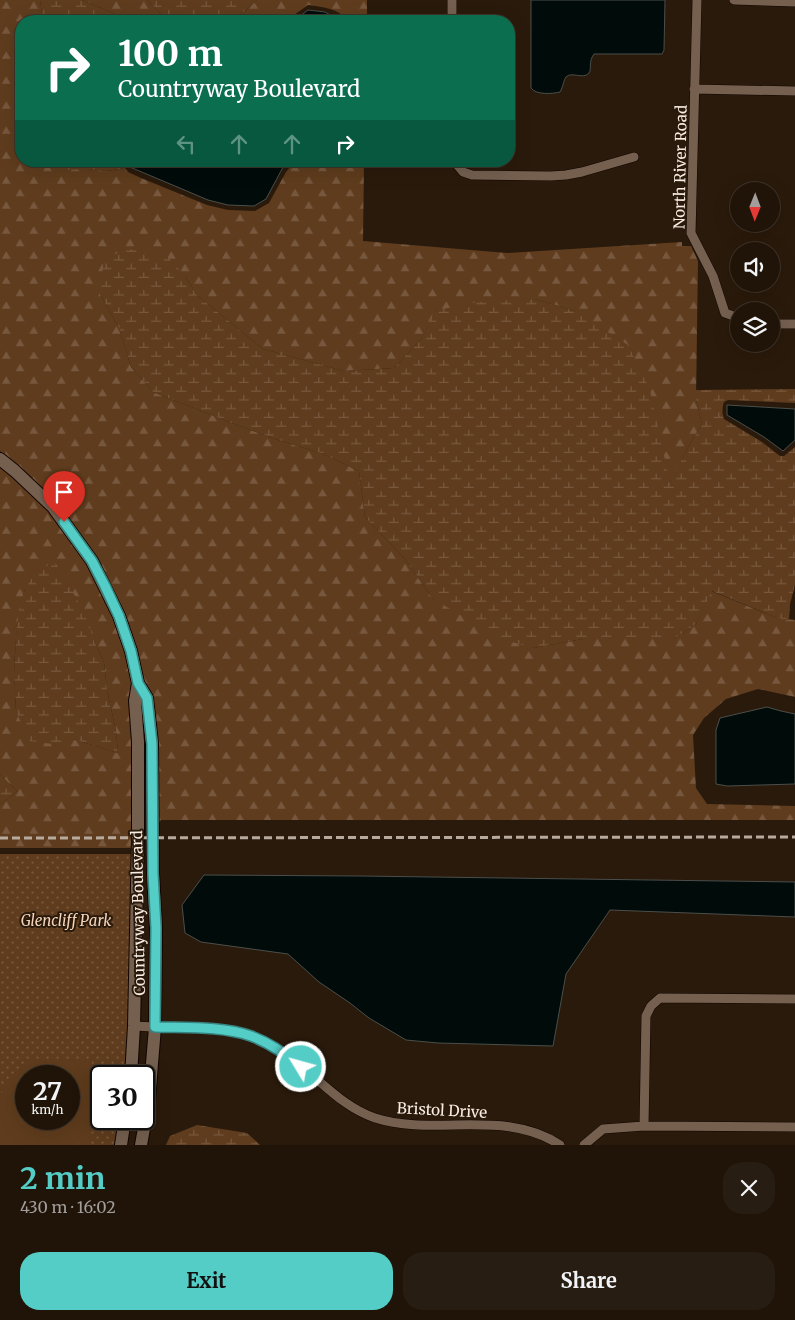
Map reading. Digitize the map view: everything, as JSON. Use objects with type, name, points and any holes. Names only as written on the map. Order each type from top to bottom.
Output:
[{"type":"street","points":[[452,0],[452,15]]},
{"type":"street","name":"North River Road","points":[[697,0],[690,233],[712,276],[725,313],[730,315]]},
{"type":"street","points":[[734,0],[795,2]]},
{"type":"street","points":[[694,89],[795,91]]},
{"type":"street","points":[[459,167],[463,172],[472,175],[551,176],[582,172],[634,156]]},
{"type":"street","points":[[780,324],[795,324]]},
{"type":"street","name":"Countryway Boulevard","points":[[0,459],[16,471],[53,507],[92,561],[119,616],[131,651],[138,683],[147,698],[152,744],[153,874],[156,928],[155,1027],[148,1100],[141,1145]]},
{"type":"street","name":"Countryway Boulevard","points":[[132,1065],[139,788],[135,702],[138,683]]},
{"type":"street","points":[[644,1126],[646,1016],[651,1006],[660,998],[795,999]]},
{"type":"street","name":"Bristol Drive","points":[[134,1026],[211,1029],[251,1036],[286,1055],[344,1102],[375,1118],[416,1124],[522,1128],[547,1136],[560,1145]]},
{"type":"street","points":[[584,1145],[603,1129],[644,1126],[795,1127]]},
{"type":"street","points":[[121,1145],[123,1130]]},
{"type":"green space","points":[[0,0],[40,0],[42,15],[15,15],[15,167],[70,167],[107,171],[125,168],[128,172],[141,178],[207,205],[228,210],[255,211],[269,203],[290,167],[364,167],[363,241],[507,253],[682,242],[682,246],[691,246],[698,261],[696,400],[702,424],[670,484],[665,466],[575,311],[535,299],[435,311],[422,338],[394,368],[344,371],[263,349],[197,295],[185,276],[100,294],[119,328],[131,367],[153,392],[281,441],[321,453],[359,471],[365,517],[405,559],[433,599],[533,648],[583,639],[674,639],[696,624],[711,591],[777,618],[795,620],[795,697],[758,689],[726,699],[704,718],[693,735],[696,788],[707,804],[795,806],[795,820],[161,820],[158,823],[144,678],[142,678],[124,614],[19,466],[0,451]]},
{"type":"green space","points":[[40,0],[82,0],[118,15],[42,15]]},
{"type":"green space","points":[[82,0],[147,0],[162,15],[118,15]]},
{"type":"green space","points":[[147,0],[257,0],[237,15],[162,15]]},
{"type":"green space","points":[[257,0],[367,0],[367,15],[342,15],[335,11],[308,5],[294,15],[237,15]]},
{"type":"green space","points":[[51,167],[125,167],[107,171],[87,169],[62,170]]},
{"type":"green space","points":[[129,249],[166,255],[185,276],[197,295],[263,349],[344,371],[394,368],[422,338],[434,311],[478,302],[535,299],[575,311],[628,345],[650,390],[670,483],[702,424],[696,400],[696,390],[795,389],[795,403],[728,400],[724,402],[722,410],[724,419],[762,442],[780,456],[784,456],[795,447],[795,585],[790,604],[789,620],[777,618],[712,591],[696,624],[674,639],[583,639],[533,648],[499,638],[433,599],[405,559],[365,517],[359,471],[321,453],[281,441],[153,392],[131,367],[119,328],[100,294],[104,258]]},
{"type":"green space","points":[[0,466],[49,512],[87,564],[114,618],[126,653],[132,684],[132,848],[0,848],[0,805],[17,791],[0,775]],"holes":[[[25,589],[94,640],[104,662],[118,753],[73,739],[16,711],[15,649]]]},
{"type":"green space","points":[[55,562],[85,613],[104,662],[118,753],[73,739],[53,744],[29,741],[16,711],[14,675],[19,609],[25,589],[36,571]]},
{"type":"green space","points":[[0,775],[17,791],[0,805]]},
{"type":"green space","name":"Glencliff Park","points":[[0,854],[133,854],[126,1065],[90,1065],[90,1130],[118,1130],[115,1145],[0,1145]]},
{"type":"green space","points":[[54,1059],[92,1060],[92,1065],[90,1065],[89,1145],[0,1145],[0,1095],[15,1076],[15,1130],[80,1130],[80,1065],[28,1065],[33,1061]]},
{"type":"green space","points":[[197,1125],[247,1133],[260,1145],[166,1145],[170,1136]]},
{"type":"shaded area","points":[[531,0],[665,0],[664,50],[662,54],[594,54],[591,60],[590,71],[587,75],[568,75],[560,92],[537,92],[531,88]]},
{"type":"shaded area","points":[[308,10],[325,12],[330,15],[302,15]]},
{"type":"shaded area","points":[[130,167],[284,167],[266,199],[254,206],[228,205],[208,200]]},
{"type":"shaded area","points":[[727,405],[795,409],[795,440],[783,451],[764,437],[727,415]]},
{"type":"shaded area","points":[[767,707],[795,714],[795,784],[727,786],[716,784],[716,730],[720,718]]},
{"type":"shaded area","points":[[204,875],[795,882],[795,917],[610,910],[566,974],[553,1046],[438,1043],[406,1040],[369,1018],[319,982],[288,954],[201,942],[185,933],[182,905]]},
{"type":"railway","points":[[0,838],[795,837]]},
{"type":"route","points":[[64,522],[92,561],[105,586],[119,616],[131,651],[138,683],[147,698],[152,744],[153,874],[156,928],[155,1027],[211,1029],[251,1036],[286,1055],[301,1067]]}]
